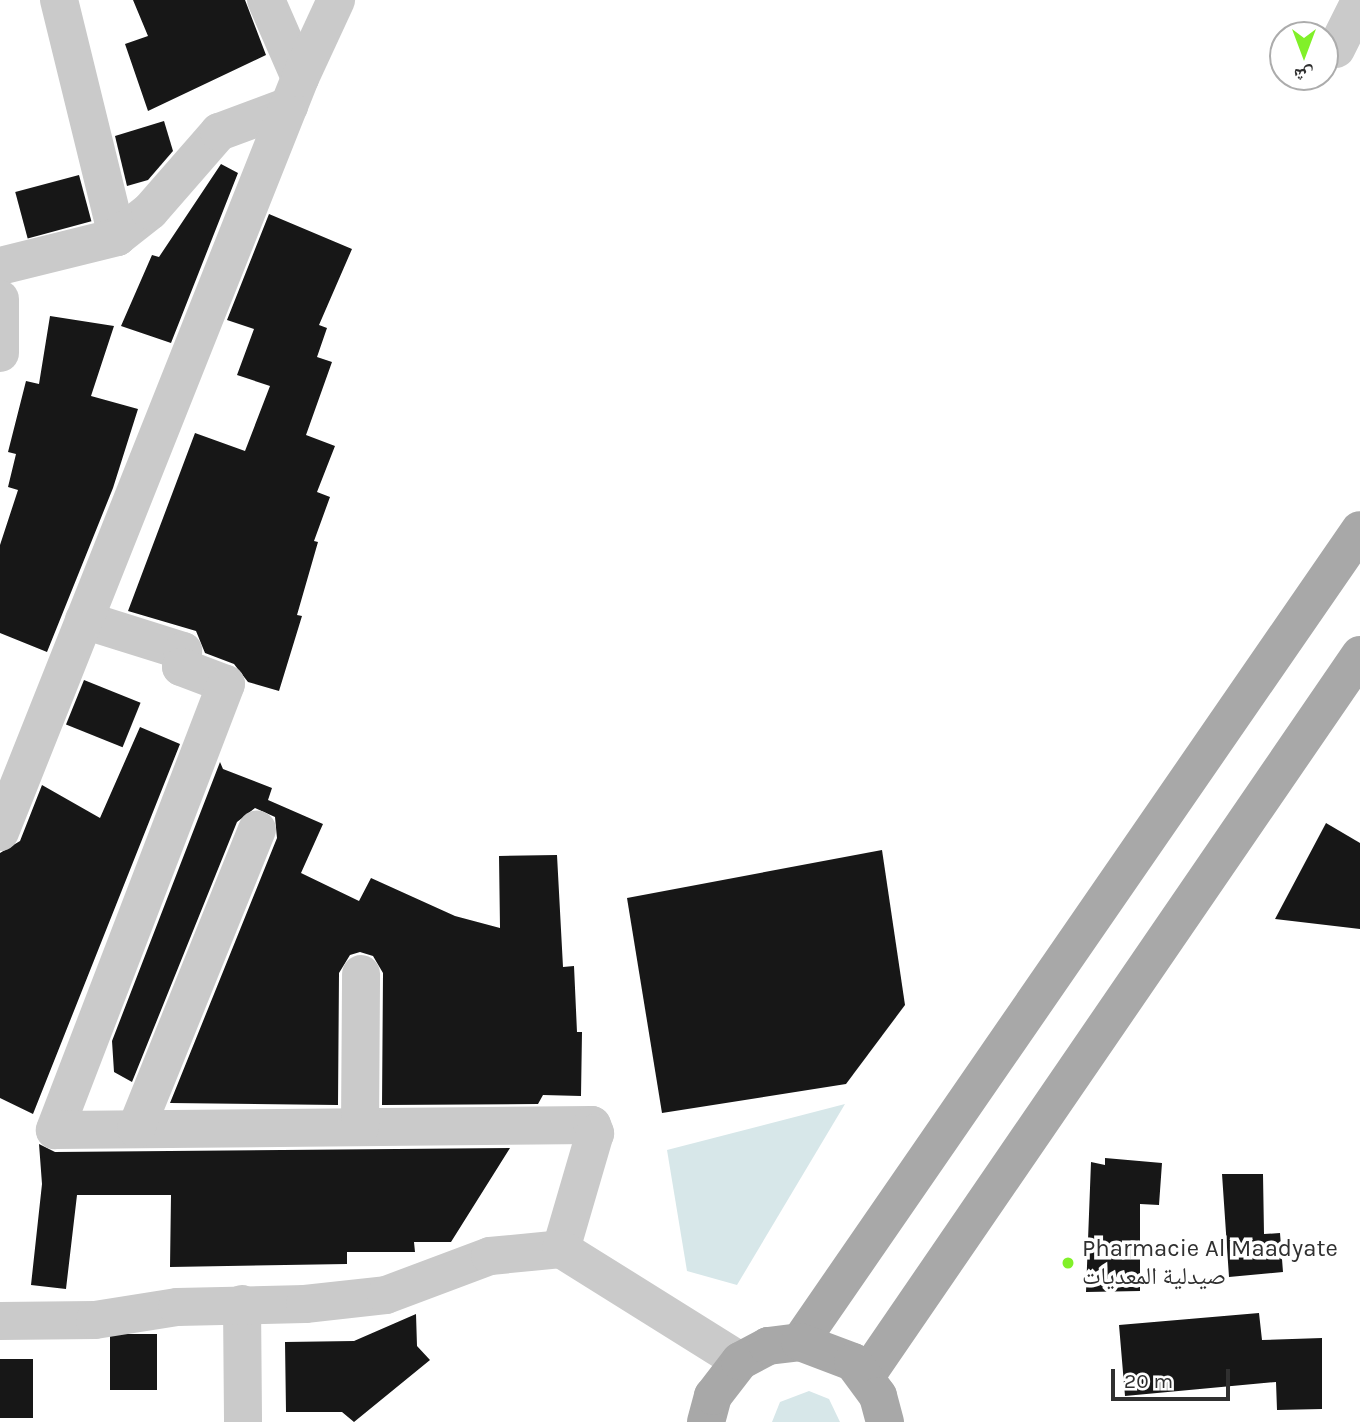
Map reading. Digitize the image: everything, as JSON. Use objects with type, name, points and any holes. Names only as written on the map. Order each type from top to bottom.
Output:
[{"type":"main road","points":[[800,1342],[1360,530]]},
{"type":"main road","points":[[866,1376],[1360,655]]},
{"type":"main road","points":[[706,1422],[713,1396],[740,1361],[768,1346],[800,1342],[836,1351],[866,1376],[885,1422]]},
{"type":"street","points":[[59,0],[117,237]]},
{"type":"street","points":[[266,0],[294,92]]},
{"type":"street","points":[[0,832],[294,92],[336,0]]},
{"type":"street","points":[[1339,43],[1360,1]]},
{"type":"street","points":[[0,265],[117,237],[150,211],[219,132],[294,92]]},
{"type":"street","points":[[0,299],[0,354]]},
{"type":"street","points":[[84,620],[183,651],[181,667],[226,684],[55,1130],[592,1125],[596,1133],[561,1249]]},
{"type":"street","points":[[136,1129],[257,830]]},
{"type":"street","points":[[360,1127],[361,974]]},
{"type":"street","points":[[0,1321],[95,1320],[177,1307],[386,1295],[489,1256],[561,1249],[740,1361]]},
{"type":"street","points":[[242,1304],[243,1422]]},
{"type":"shaded area","points":[[845,1104],[737,1285],[687,1271],[667,1150]]},
{"type":"shaded area","points":[[809,1391],[829,1399],[840,1422],[772,1422],[780,1402]]},
{"type":"building","points":[[133,0],[245,0],[266,55],[148,111],[125,44],[148,36]]},
{"type":"building","points":[[164,121],[173,151],[148,180],[127,186],[115,136]]},
{"type":"building","points":[[221,164],[238,173],[171,343],[121,326],[152,255],[159,257]]},
{"type":"building","points":[[79,175],[91,221],[28,238],[15,192]]},
{"type":"building","points":[[269,214],[352,249],[319,325],[327,328],[317,357],[332,362],[306,435],[335,446],[317,492],[330,497],[314,541],[318,542],[297,615],[302,616],[279,691],[248,682],[234,664],[205,653],[196,631],[128,611],[195,433],[245,451],[270,386],[237,375],[254,329],[227,320]]},
{"type":"building","points":[[50,316],[114,326],[91,396],[138,409],[113,488],[47,652],[0,633],[0,545],[18,490],[8,487],[16,454],[8,452],[26,381],[39,384]]},
{"type":"building","points":[[84,680],[141,703],[123,747],[66,725]]},
{"type":"building","points":[[140,727],[180,744],[33,1114],[0,1098],[0,853],[20,841],[42,785],[100,818]]},
{"type":"building","points":[[220,762],[223,769],[272,788],[268,800],[323,824],[301,873],[359,901],[371,878],[455,916],[500,928],[499,856],[557,855],[563,967],[574,966],[577,1032],[582,1032],[581,1096],[543,1095],[538,1104],[382,1105],[383,973],[373,956],[360,952],[350,955],[339,973],[338,1105],[170,1103],[277,838],[275,817],[255,808],[237,822],[132,1082],[114,1072],[112,1041]]},
{"type":"building","points":[[1326,823],[1360,843],[1360,929],[1275,919]]},
{"type":"building","points":[[882,850],[905,1005],[846,1084],[662,1113],[627,898]]},
{"type":"building","points":[[39,1144],[55,1152],[510,1148],[451,1242],[414,1242],[415,1252],[347,1252],[347,1264],[170,1267],[171,1195],[77,1195],[66,1289],[31,1285],[42,1184]]},
{"type":"building","points":[[1105,1158],[1162,1163],[1159,1205],[1140,1204],[1140,1291],[1086,1292],[1091,1162],[1105,1165]]},
{"type":"building","points":[[1222,1174],[1263,1174],[1264,1234],[1280,1233],[1283,1272],[1229,1277]]},
{"type":"building","points":[[1259,1313],[1262,1340],[1322,1338],[1322,1409],[1277,1410],[1276,1382],[1125,1396],[1119,1325]]},
{"type":"building","points":[[416,1314],[417,1346],[430,1360],[354,1422],[342,1412],[286,1412],[285,1342],[354,1341]]},
{"type":"building","points":[[110,1334],[157,1334],[157,1390],[110,1390]]},
{"type":"building","points":[[0,1359],[33,1359],[33,1418],[0,1418]]},
{"type":"place","name":"Pharmacie Al Maadyate صيدلية المعديات","points":[[1068,1263]]}]
